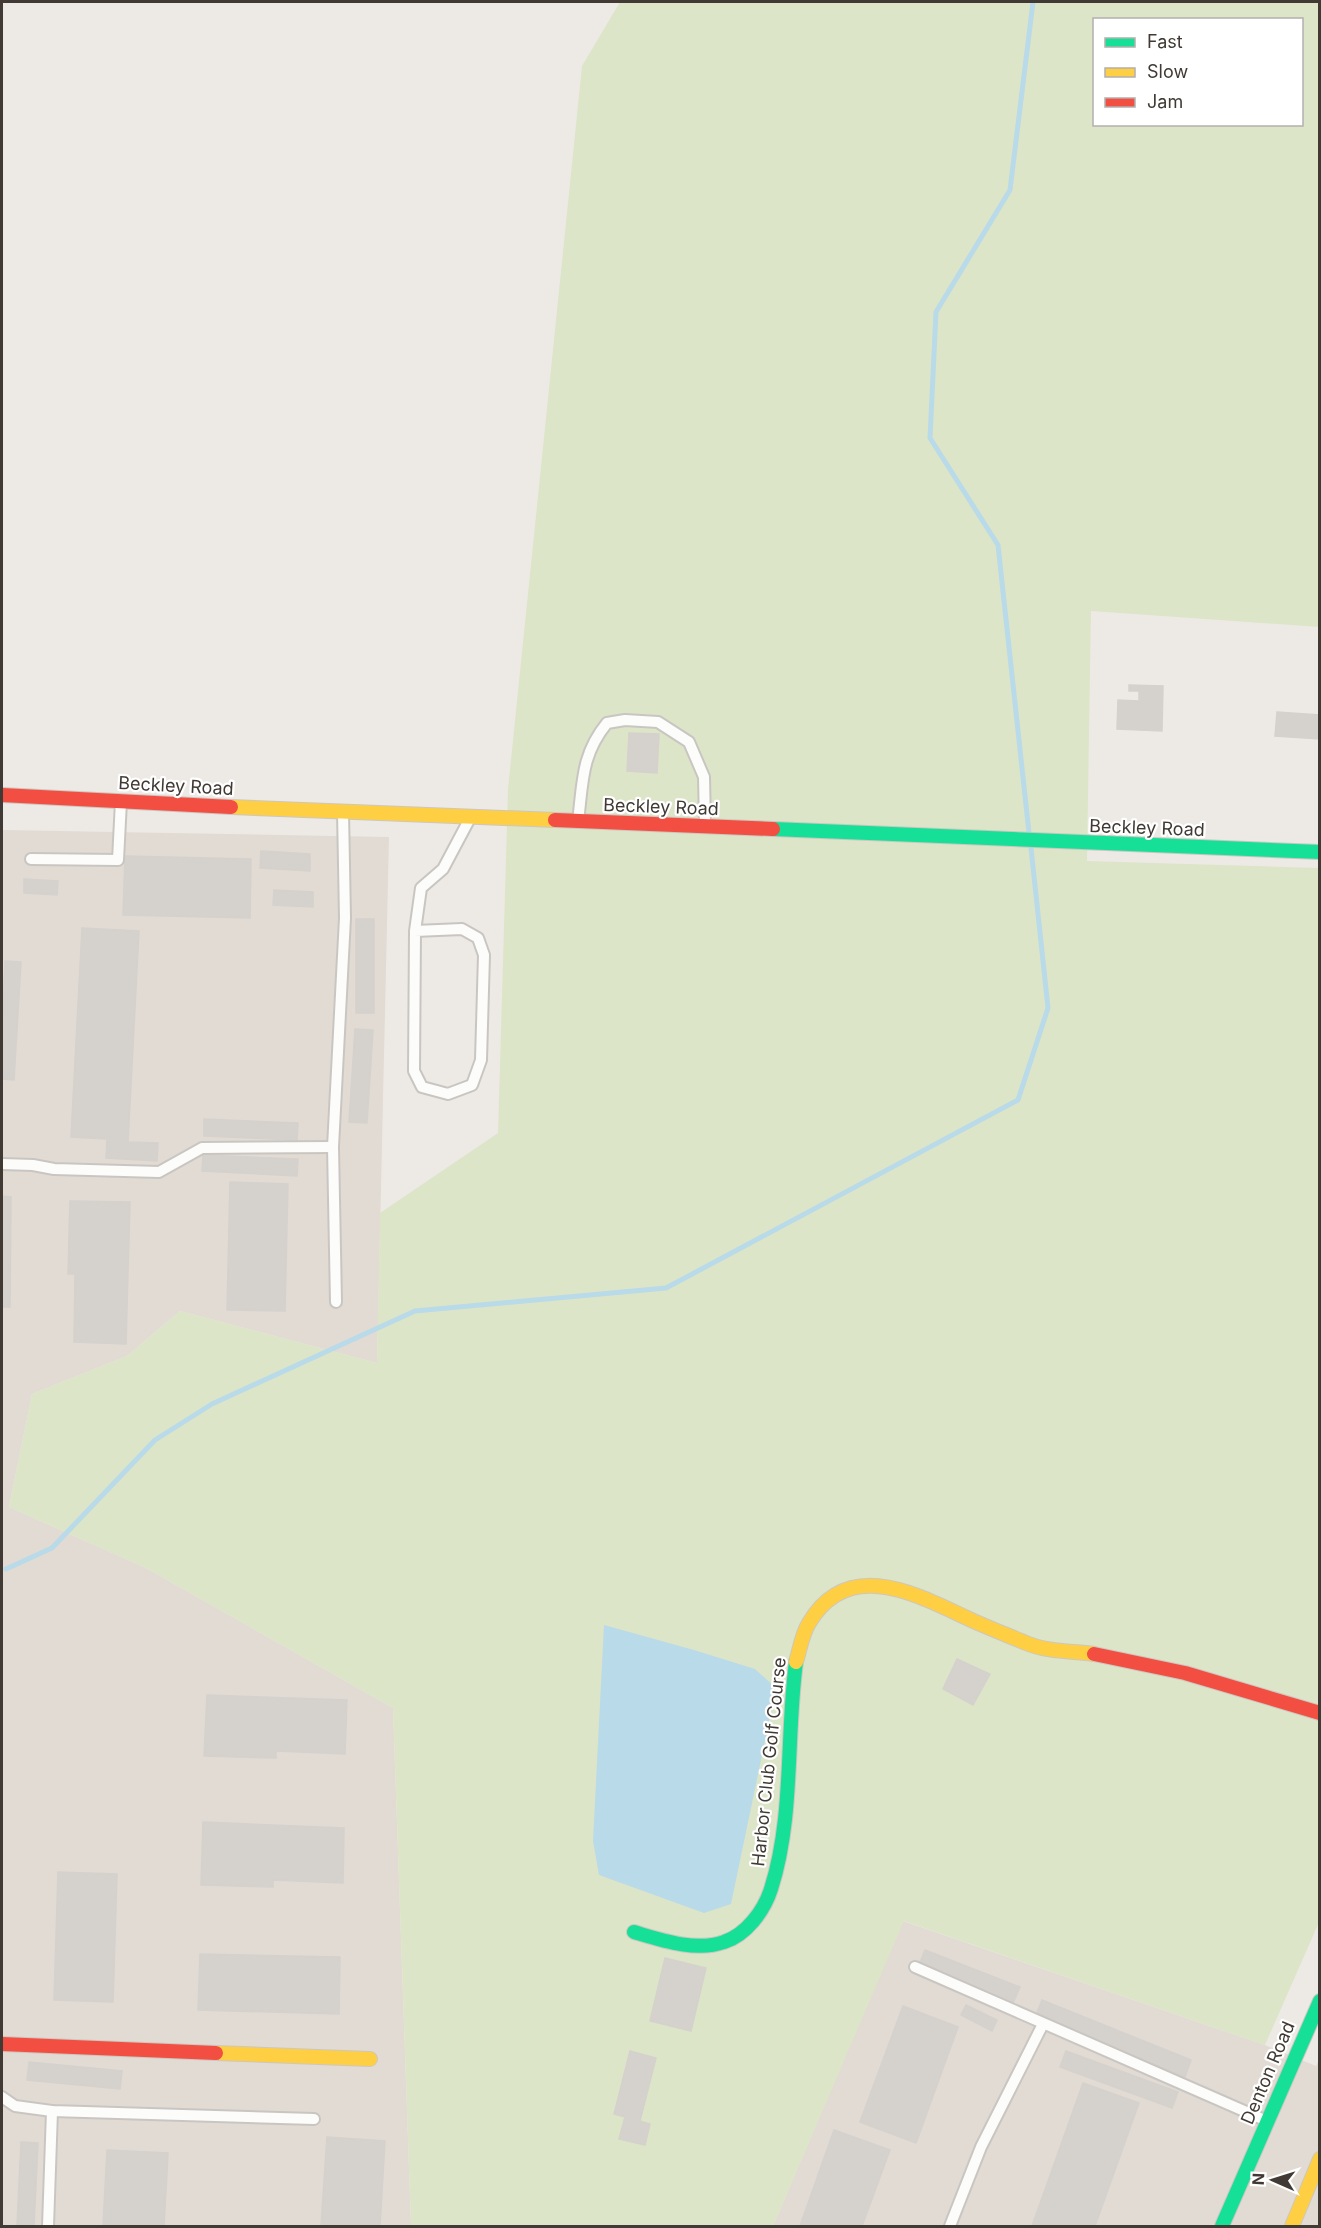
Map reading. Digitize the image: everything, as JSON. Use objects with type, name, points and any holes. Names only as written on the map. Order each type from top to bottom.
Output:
[{"type":"street","name":"Beckley Road","points":[[2,795],[578,822],[1320,852]]},
{"type":"street","name":"Harbor Club Golf Course","points":[[634,1932],[663,1941],[708,1945],[724,1943],[738,1937],[755,1922],[769,1894],[777,1867],[784,1817],[794,1684],[804,1632],[813,1616],[823,1605],[838,1594],[857,1587],[879,1586],[904,1591],[952,1609],[981,1625],[1031,1645],[1143,1663],[1320,1713]]},
{"type":"street","name":"Denton Road","points":[[1222,2226],[1320,2001]]},
{"type":"street","points":[[2,2044],[370,2059]]},
{"type":"street","points":[[1292,2226],[1318,2169]]},
{"type":"lane","points":[[578,822],[585,762],[594,739],[607,723],[636,721],[658,722],[689,742],[704,777],[705,827]]},
{"type":"lane","points":[[31,859],[118,860],[122,801]]},
{"type":"lane","points":[[336,1302],[333,1147],[345,918],[343,811]]},
{"type":"lane","points":[[415,931],[462,929],[478,938],[484,955],[481,1060],[472,1086],[448,1094],[422,1087],[414,1071],[415,931],[421,888],[443,869],[470,817]]},
{"type":"lane","points":[[2,1164],[159,1172],[202,1148],[333,1147]]},
{"type":"lane","points":[[915,1967],[1268,2121]]},
{"type":"lane","points":[[950,2226],[981,2147],[1043,2024]]},
{"type":"lane","points":[[2,2097],[15,2106],[52,2111],[314,2119]]},
{"type":"lane","points":[[48,2226],[52,2111]]},
{"type":"shaded area","points":[[2,830],[389,837],[377,1363],[180,1311],[127,1356],[32,1394],[9,1507],[146,1568],[393,1708],[411,2226],[2,2226]]},
{"type":"shaded area","points":[[903,1921],[1265,2045],[1316,2066],[1319,2060],[1319,2226],[773,2226]]},
{"type":"green space","points":[[620,2],[1319,2],[1319,627],[1091,611],[1087,861],[1319,868],[1320,1920],[1265,2045],[904,1921],[773,2226],[411,2226],[393,1708],[146,1568],[9,1507],[32,1394],[127,1356],[180,1311],[377,1363],[380,1213],[498,1133],[508,789],[582,66]]},
{"type":"water","points":[[604,1625],[755,1669],[776,1688],[731,1904],[704,1913],[599,1875],[593,1841]]},
{"type":"building","points":[[1129,685],[1163,686],[1162,731],[1117,729],[1118,700],[1139,701],[1139,691],[1129,691]]},
{"type":"building","points":[[1277,712],[1320,715],[1320,739],[1275,736]]},
{"type":"building","points":[[629,733],[659,734],[657,773],[627,771]]},
{"type":"building","points":[[261,851],[310,854],[310,871],[260,868]]},
{"type":"building","points":[[125,856],[251,859],[250,918],[123,915]]},
{"type":"building","points":[[24,879],[58,881],[57,895],[24,893]]},
{"type":"building","points":[[274,890],[313,892],[313,907],[273,905]]},
{"type":"building","points":[[356,919],[374,919],[374,1013],[356,1013]]},
{"type":"building","points":[[82,928],[139,931],[128,1142],[158,1143],[157,1161],[106,1158],[107,1139],[71,1137]]},
{"type":"building","points":[[5,961],[21,962],[14,1080],[2,1079]]},
{"type":"building","points":[[355,1029],[373,1030],[367,1123],[349,1122]]},
{"type":"building","points":[[204,1119],[298,1123],[297,1140],[204,1136]]},
{"type":"building","points":[[203,1155],[298,1159],[297,1176],[202,1171]]},
{"type":"building","points":[[230,1182],[288,1184],[285,1311],[227,1310]]},
{"type":"building","points":[[2,1196],[11,1197],[10,1307],[2,1307]]},
{"type":"building","points":[[70,1201],[130,1202],[126,1344],[74,1342],[75,1274],[68,1274]]},
{"type":"building","points":[[957,1659],[990,1674],[973,1705],[943,1689]]},
{"type":"building","points":[[207,1695],[347,1700],[345,1754],[276,1751],[276,1758],[204,1756]]},
{"type":"building","points":[[203,1822],[344,1828],[343,1883],[273,1880],[273,1887],[201,1885]]},
{"type":"building","points":[[58,1872],[117,1874],[113,2002],[54,2000]]},
{"type":"building","points":[[925,1950],[1020,1987],[1013,2003],[918,1967]]},
{"type":"building","points":[[200,1954],[340,1957],[339,2014],[198,2010]]},
{"type":"building","points":[[665,1958],[706,1968],[691,2031],[650,2021]]},
{"type":"building","points":[[1042,2000],[1191,2060],[1185,2077],[1035,2017]]},
{"type":"building","points":[[966,2005],[997,2020],[992,2031],[961,2015]]},
{"type":"building","points":[[903,2006],[958,2027],[916,2143],[860,2122]]},
{"type":"building","points":[[630,2051],[656,2058],[640,2121],[650,2124],[645,2145],[619,2139],[625,2117],[614,2114]]},
{"type":"building","points":[[1066,2051],[1178,2092],[1172,2108],[1060,2067]]},
{"type":"building","points":[[29,2062],[122,2071],[120,2089],[27,2080]]},
{"type":"building","points":[[1083,2083],[1139,2103],[1095,2226],[1032,2226]]},
{"type":"building","points":[[834,2130],[890,2150],[862,2226],[800,2226]]},
{"type":"building","points":[[327,2137],[385,2141],[380,2226],[321,2226]]},
{"type":"building","points":[[21,2142],[38,2143],[34,2226],[17,2226]]},
{"type":"building","points":[[107,2150],[168,2153],[164,2226],[103,2226]]},
{"type":"waterway","points":[[1029,833],[998,545],[930,438],[936,312],[1010,190],[1033,2]]},
{"type":"waterway","points":[[6,1569],[52,1548],[155,1440],[212,1404],[415,1311],[666,1288],[1018,1100],[1048,1008],[1031,848]]},
{"type":"traffic: fast","points":[[773,829],[1320,852]]},
{"type":"traffic: fast","points":[[634,1932],[679,1944],[713,1945],[740,1934],[764,1906],[771,1889],[783,1834],[796,1662]]},
{"type":"traffic: fast","points":[[1222,2226],[1320,2001]]},
{"type":"traffic: slow","points":[[231,807],[555,820]]},
{"type":"traffic: slow","points":[[796,1662],[807,1627],[825,1603],[843,1591],[863,1586],[884,1587],[926,1599],[1034,1646],[1094,1654]]},
{"type":"traffic: slow","points":[[216,2053],[370,2059]]},
{"type":"traffic: slow","points":[[1292,2226],[1320,2159]]},
{"type":"traffic: jam","points":[[2,795],[231,807]]},
{"type":"traffic: jam","points":[[555,820],[773,829]]},
{"type":"traffic: jam","points":[[1094,1654],[1185,1673],[1320,1713]]},
{"type":"traffic: jam","points":[[2,2044],[216,2053]]}]
